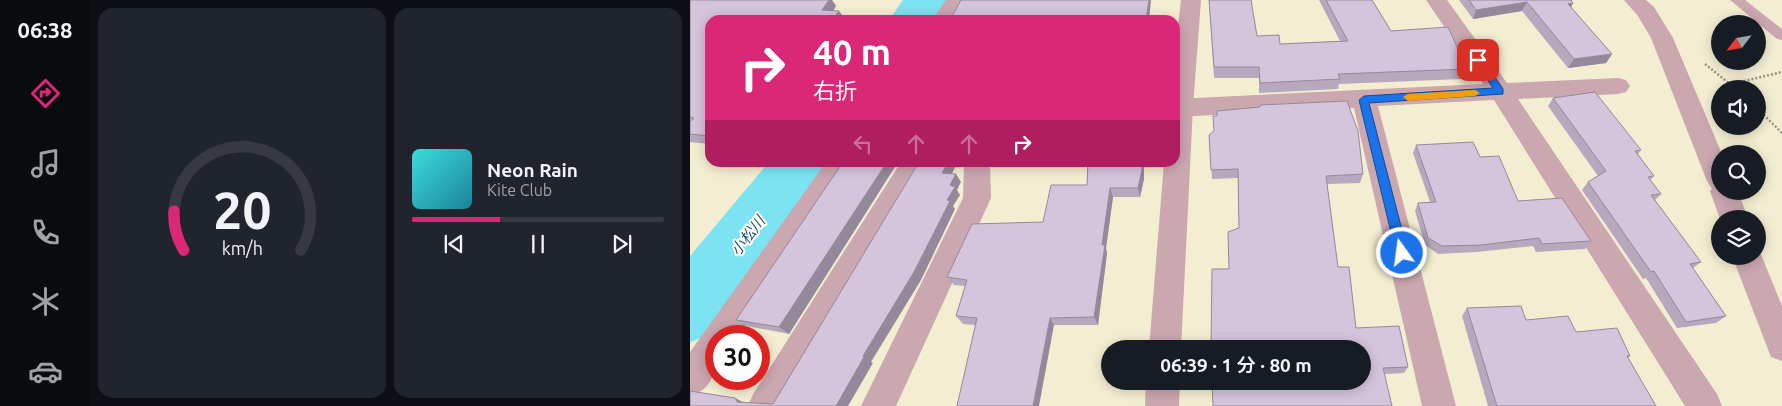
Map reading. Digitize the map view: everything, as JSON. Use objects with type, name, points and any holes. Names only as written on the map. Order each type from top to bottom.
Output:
[{"type":"street","points":[[946,15],[957,0]]},
{"type":"street","points":[[1180,91],[1191,0]]},
{"type":"street","points":[[1436,0],[1500,91],[1705,406]]},
{"type":"street","points":[[1634,0],[1647,12],[1662,38],[1711,160]]},
{"type":"street","points":[[1180,107],[1364,100],[1500,91],[1618,86]]},
{"type":"street","points":[[1364,100],[1439,406]]},
{"type":"street","points":[[728,325],[838,167]]},
{"type":"street","points":[[765,406],[912,167]]},
{"type":"street","points":[[878,406],[977,198],[977,167]]},
{"type":"street","points":[[1165,340],[1175,167]]},
{"type":"street","points":[[1750,265],[1782,346]]},
{"type":"street","points":[[690,381],[705,358]]},
{"type":"street","points":[[1162,406],[1163,390]]},
{"type":"lane","points":[[1737,0],[1782,36]]},
{"type":"path","points":[[1702,61],[1726,80]]},
{"type":"path","points":[[1748,80],[1782,72]]},
{"type":"path","points":[[1766,117],[1782,133]]},
{"type":"building","points":[[690,0],[829,0],[822,10],[839,11],[836,15],[705,15],[705,136],[690,134],[690,122],[694,118],[690,117]]},
{"type":"building","points":[[961,0],[1149,0],[1147,15],[953,15]]},
{"type":"building","points":[[1209,0],[1251,0],[1257,36],[1279,35],[1280,44],[1348,41],[1326,0],[1372,0],[1391,31],[1448,27],[1467,69],[1338,74],[1340,79],[1260,83],[1259,67],[1214,67]]},
{"type":"building","points":[[1469,0],[1571,0],[1573,3],[1568,4],[1612,54],[1574,59],[1527,2],[1476,10]]},
{"type":"building","points":[[1595,92],[1641,150],[1635,151],[1654,176],[1648,177],[1661,194],[1651,195],[1701,262],[1690,264],[1726,316],[1686,322],[1654,271],[1651,272],[1588,182],[1606,171],[1553,98]]},
{"type":"building","points":[[1347,101],[1358,131],[1363,174],[1326,176],[1338,267],[1349,267],[1356,328],[1399,326],[1408,367],[1383,368],[1392,406],[1213,406],[1212,390],[1371,390],[1371,340],[1211,340],[1212,269],[1229,269],[1228,232],[1239,228],[1238,169],[1211,170],[1209,135],[1214,131],[1213,116],[1217,116],[1217,111],[1260,107],[1260,105]]},
{"type":"building","points":[[1473,142],[1480,157],[1499,156],[1518,201],[1562,198],[1591,241],[1542,244],[1539,238],[1481,245],[1442,246],[1428,238],[1418,203],[1436,202],[1416,145]]},
{"type":"building","points":[[840,167],[884,167],[779,327],[736,320]]},
{"type":"building","points":[[916,167],[945,167],[942,173],[956,174],[950,185],[955,187],[947,200],[950,201],[914,272],[863,356],[836,406],[690,406],[690,391],[735,398],[737,402],[773,404]]},
{"type":"building","points":[[1088,167],[1142,167],[1138,188],[1110,188],[1102,245],[1105,245],[1094,317],[1050,318],[1033,406],[957,406],[977,318],[956,316],[967,280],[947,277],[972,224],[1043,222],[1051,185],[1087,185]]},
{"type":"building","points":[[1521,306],[1526,320],[1568,316],[1576,332],[1617,328],[1630,356],[1627,356],[1656,406],[1497,406],[1467,308]]},
{"type":"waterway","name":"小松川","points":[[918,15],[928,0]]},
{"type":"waterway","name":"小松川","points":[[690,309],[801,167]]},
{"type":"slow traffic","points":[[1408,97],[1475,93]]},
{"type":"route","points":[[1402,253],[1364,100],[1500,91],[1478,60]]}]
